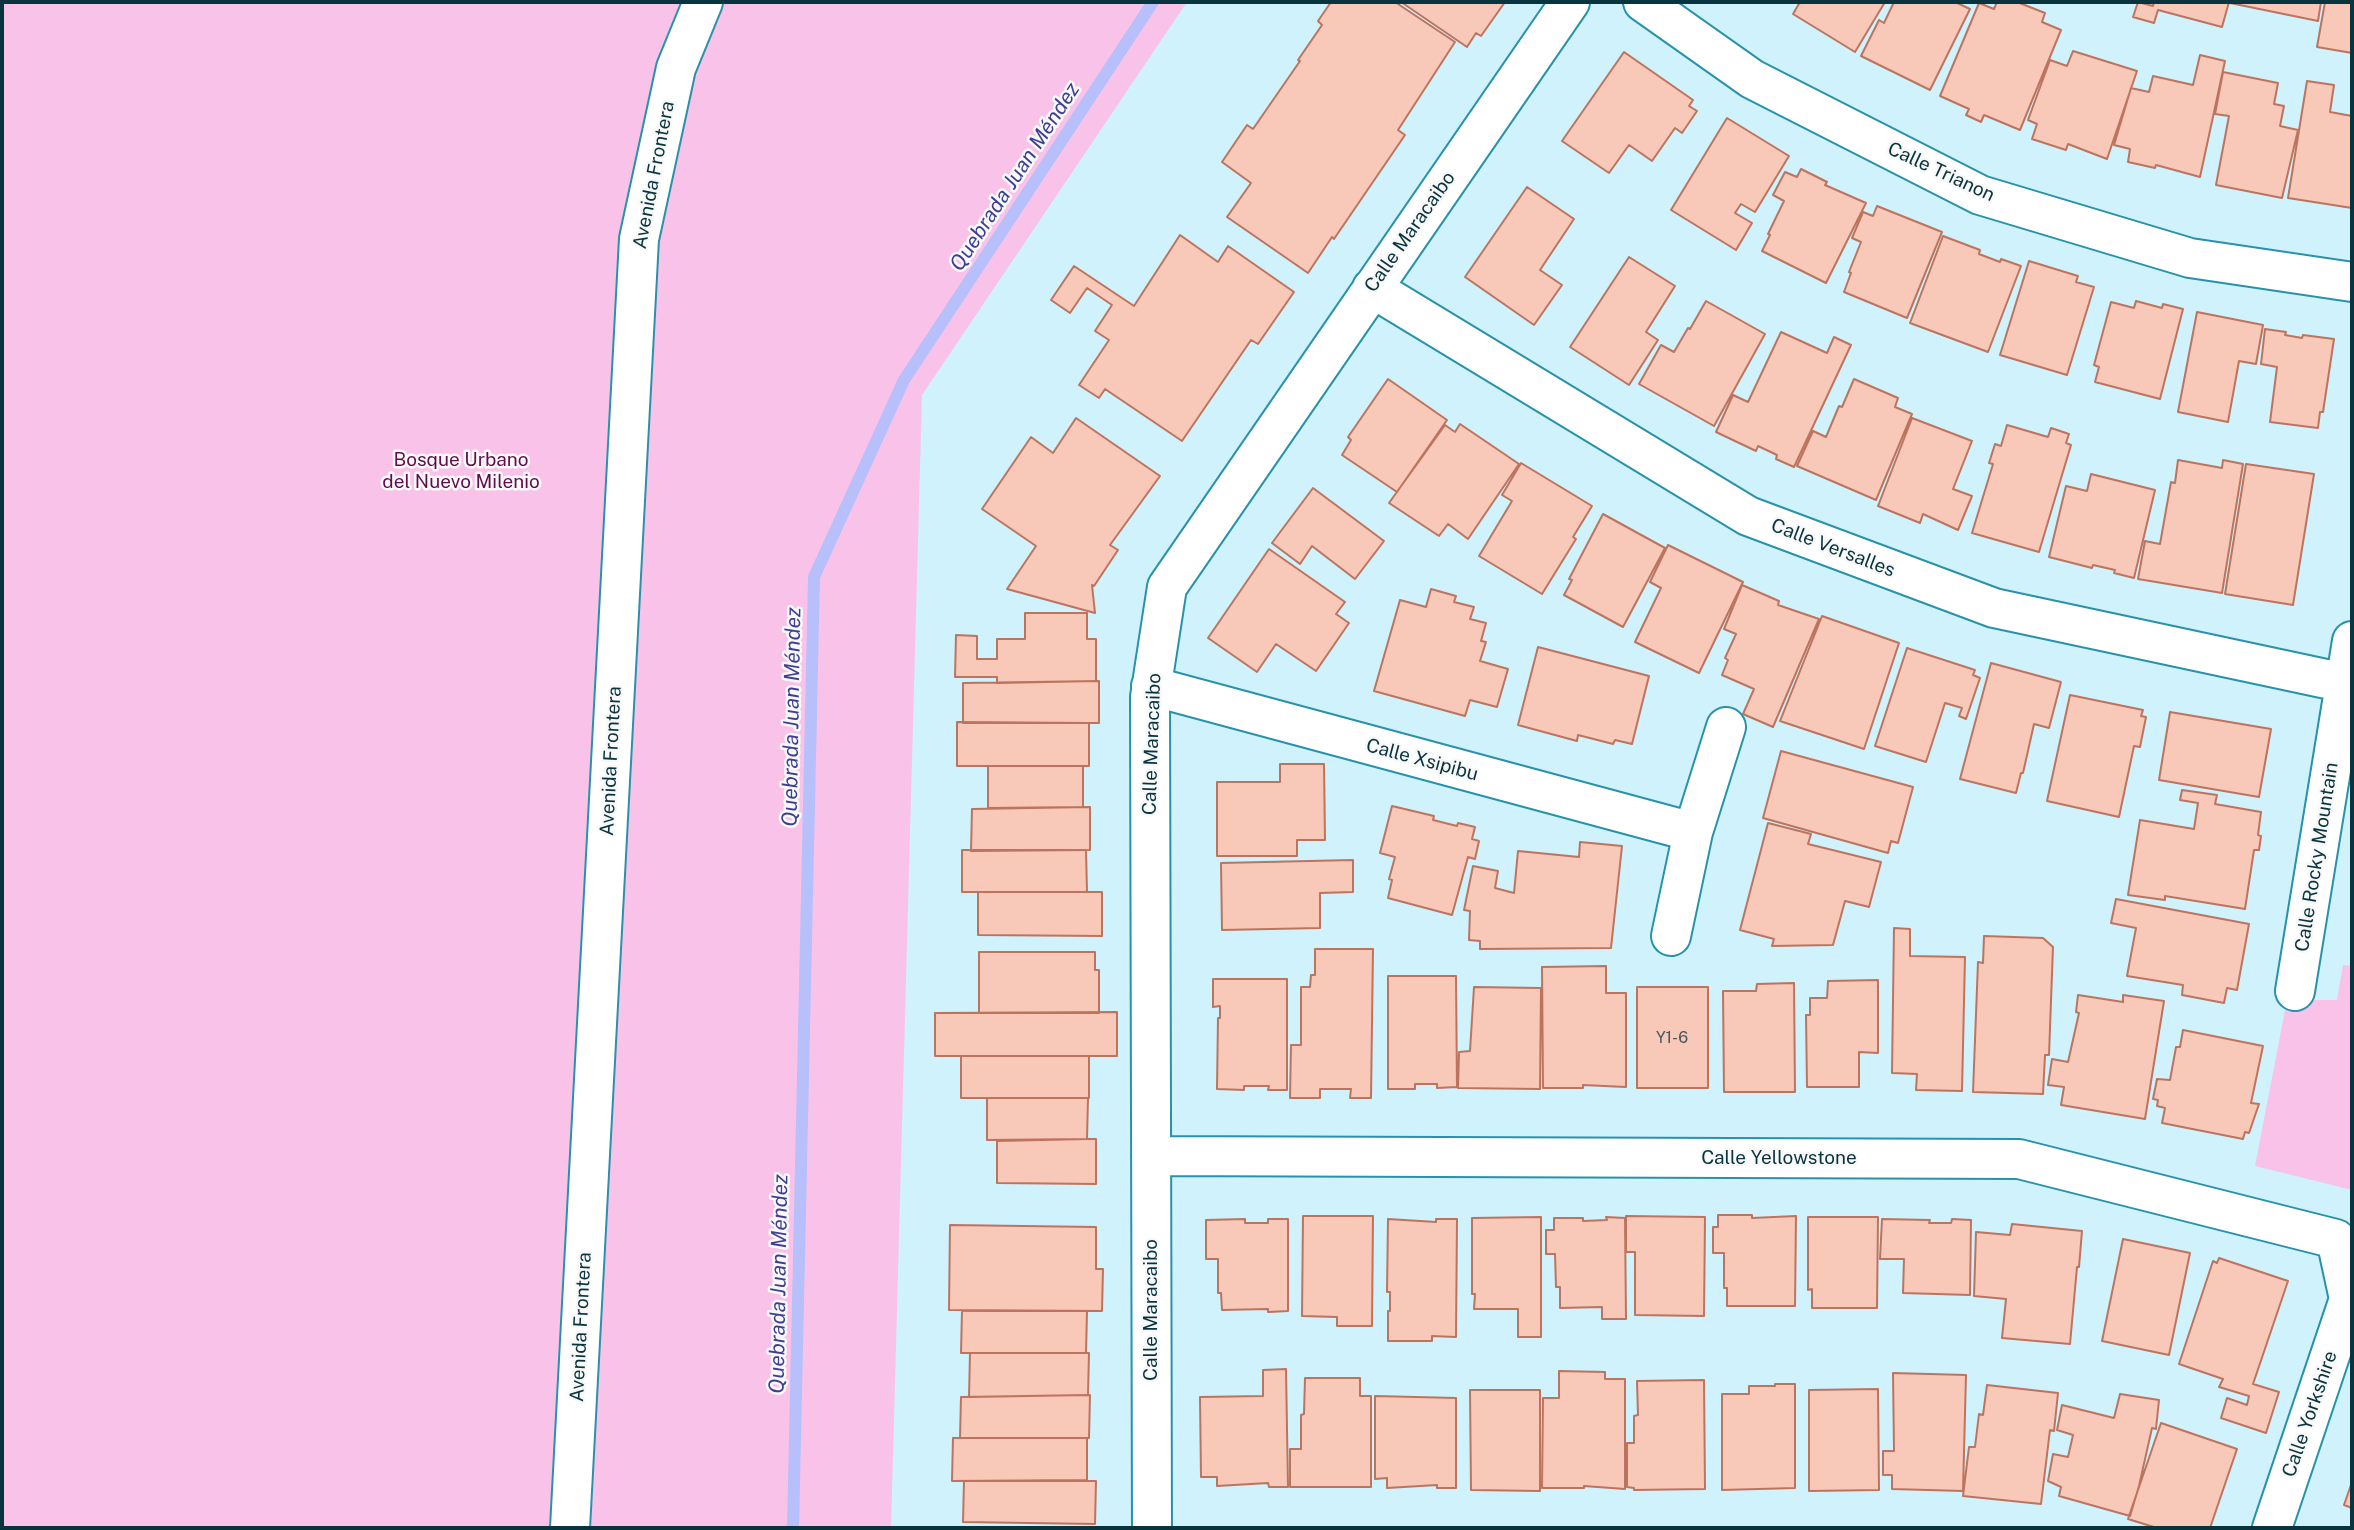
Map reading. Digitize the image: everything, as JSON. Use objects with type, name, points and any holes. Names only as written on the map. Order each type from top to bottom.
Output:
[{"type":"street","name":"Avenida Frontera","points":[[570,1528],[639,239],[676,68],[703,2]]},
{"type":"street","name":"Calle Maracaibo","points":[[1152,1528],[1151,686],[1167,587],[1570,2]]},
{"type":"street","name":"Calle Trianon","points":[[1643,2],[1752,79],[1980,195],[2190,258],[2352,282]]},
{"type":"street","name":"Calle Versalles","points":[[1372,288],[1748,516],[1994,608],[2345,683]]},
{"type":"street","name":"Calle Rocky Mountain","points":[[2295,990],[2352,641]]},
{"type":"street","name":"Calle Xsipibu","points":[[1151,686],[1693,832]]},
{"type":"street","points":[[1671,936],[1693,832],[1726,727]]},
{"type":"street","name":"Calle Yellowstone","points":[[1151,1156],[2019,1159],[2336,1239],[2349,1299]]},
{"type":"street","name":"Calle Yorkshire","points":[[2272,1528],[2349,1299]]},
{"type":"green space","name":"Bosque Urbano del Nuevo Milenio","points":[[2,2],[1187,2],[922,395],[891,1528],[2,1528]]},
{"type":"green space","points":[[2343,965],[2352,966],[2352,1190],[2255,1166],[2287,1000],[2337,1000]]},
{"type":"building","points":[[1331,2],[1395,2],[1455,42],[1398,130],[1405,135],[1308,273],[1227,217],[1251,183],[1222,162],[1247,125],[1253,129],[1300,61],[1298,60],[1322,25],[1318,21]]},
{"type":"building","points":[[1401,2],[1505,2],[1481,36],[1476,33],[1467,47]]},
{"type":"building","points":[[1800,2],[1885,2],[1855,52],[1793,14]]},
{"type":"building","points":[[1894,2],[1955,2],[1970,9],[1930,90],[1861,56],[1879,20],[1884,23]]},
{"type":"building","points":[[1997,2],[2017,2],[2045,13],[2042,22],[2061,30],[2020,130],[1984,115],[1981,122],[1966,115],[1969,109],[1940,96],[1979,3],[1994,9]]},
{"type":"building","points":[[2138,2],[2153,6],[2154,2],[2229,2],[2222,27],[2158,10],[2154,23],[2133,17]]},
{"type":"building","points":[[2231,2],[2321,2],[2318,21]]},
{"type":"building","points":[[2325,2],[2352,2],[2352,53],[2317,47]]},
{"type":"building","points":[[2073,51],[2137,71],[2107,159],[2068,144],[2066,150],[2032,139],[2037,124],[2028,120],[2050,60],[2067,66]]},
{"type":"building","points":[[1624,52],[1693,100],[1689,106],[1697,111],[1682,133],[1675,128],[1652,161],[1629,145],[1609,173],[1562,141]]},
{"type":"building","points":[[2200,55],[2225,61],[2200,177],[2156,165],[2155,168],[2128,162],[2130,149],[2114,145],[2131,88],[2149,92],[2153,76],[2193,85]]},
{"type":"building","points":[[2223,72],[2278,83],[2274,104],[2284,106],[2280,126],[2298,130],[2282,198],[2216,185],[2229,116],[2215,114]]},
{"type":"building","points":[[2307,81],[2334,85],[2330,112],[2352,116],[2352,208],[2288,198]]},
{"type":"building","points":[[1727,118],[1789,156],[1755,212],[1741,204],[1735,213],[1752,223],[1736,250],[1671,210]]},
{"type":"building","points":[[1801,169],[1827,182],[1825,185],[1866,203],[1826,283],[1762,251],[1784,201],[1773,195],[1785,172],[1797,177]]},
{"type":"building","points":[[1527,187],[1574,219],[1540,270],[1562,285],[1534,325],[1465,277]]},
{"type":"building","points":[[1877,206],[1942,232],[1907,318],[1844,292],[1861,242],[1852,238],[1863,212],[1873,216]]},
{"type":"building","points":[[1180,235],[1218,262],[1228,246],[1294,292],[1258,344],[1251,340],[1182,441],[1105,389],[1099,398],[1079,385],[1109,340],[1095,331],[1112,305],[1087,288],[1070,313],[1051,300],[1074,266],[1134,306]]},
{"type":"building","points":[[1943,236],[1980,250],[1979,254],[2021,266],[1988,352],[1910,323]]},
{"type":"building","points":[[1629,257],[1675,286],[1646,332],[1658,340],[1629,385],[1570,347]]},
{"type":"building","points":[[2029,261],[2078,276],[2076,282],[2094,287],[2067,375],[2000,355]]},
{"type":"building","points":[[1706,301],[1765,334],[1714,426],[1639,384],[1661,345],[1674,352]]},
{"type":"building","points":[[2136,301],[2162,308],[2163,304],[2183,309],[2160,399],[2095,382],[2099,367],[2094,365],[2111,302],[2134,308]]},
{"type":"building","points":[[2197,312],[2263,325],[2256,364],[2239,361],[2228,422],[2178,412]]},
{"type":"building","points":[[2265,329],[2302,338],[2303,335],[2334,339],[2318,428],[2270,422],[2277,367],[2261,364]]},
{"type":"building","points":[[1781,332],[1827,353],[1834,337],[1851,345],[1794,467],[1776,459],[1777,455],[1758,446],[1756,451],[1716,432],[1733,395],[1748,402]]},
{"type":"building","points":[[1388,379],[1447,420],[1397,492],[1342,455],[1351,440],[1348,437]]},
{"type":"building","points":[[1854,379],[1898,398],[1895,407],[1912,414],[1876,500],[1797,466],[1813,431],[1826,437]]},
{"type":"building","points":[[1076,418],[1160,476],[1110,545],[1118,550],[1094,586],[1092,585],[1095,613],[1007,589],[1036,546],[982,509],[1031,437],[1053,453]]},
{"type":"building","points":[[1912,418],[1972,441],[1953,489],[1972,496],[1958,530],[1923,514],[1920,523],[1878,506]]},
{"type":"building","points":[[1460,424],[1519,464],[1468,539],[1448,524],[1439,536],[1389,503],[1445,425],[1455,432]]},
{"type":"building","points":[[2007,425],[2048,437],[2051,428],[2069,434],[2066,443],[2071,445],[2039,552],[1972,533],[1993,464],[1989,463],[1995,444],[2001,446]]},
{"type":"building","points":[[2178,460],[2222,468],[2223,460],[2243,464],[2222,593],[2138,579],[2145,541],[2160,544],[2171,482],[2175,483]]},
{"type":"building","points":[[1521,463],[1592,506],[1573,537],[1576,539],[1542,594],[1479,556],[1512,501],[1502,495]]},
{"type":"building","points":[[2246,464],[2314,474],[2293,605],[2225,594]]},
{"type":"building","points":[[2091,474],[2155,490],[2134,578],[2114,573],[2115,570],[2093,565],[2092,568],[2049,557],[2066,486],[2087,491]]},
{"type":"building","points":[[1313,488],[1384,541],[1355,579],[1312,546],[1300,564],[1272,543]]},
{"type":"building","points":[[1603,514],[1665,548],[1623,627],[1564,595],[1572,580],[1569,579]]},
{"type":"building","points":[[1668,545],[1743,582],[1699,673],[1635,642],[1661,588],[1650,582]]},
{"type":"building","points":[[1269,549],[1345,602],[1336,614],[1349,623],[1316,671],[1276,644],[1257,672],[1208,638]]},
{"type":"building","points":[[1742,585],[1779,601],[1778,605],[1819,619],[1773,727],[1743,714],[1754,689],[1722,675],[1728,660],[1725,658],[1736,634],[1724,629]]},
{"type":"building","points":[[1431,589],[1456,596],[1454,602],[1474,607],[1470,619],[1486,623],[1481,641],[1486,642],[1480,661],[1508,669],[1497,707],[1470,700],[1465,716],[1374,691],[1400,600],[1426,607]]},
{"type":"building","points":[[1025,613],[1087,613],[1087,639],[1096,639],[1096,681],[997,683],[997,677],[955,677],[956,635],[977,636],[977,659],[997,659],[997,639],[1025,639]]},
{"type":"building","points":[[1822,616],[1899,643],[1864,749],[1780,721]]},
{"type":"building","points":[[1538,647],[1649,676],[1632,744],[1615,740],[1613,744],[1578,735],[1577,741],[1518,725]]},
{"type":"building","points":[[1907,648],[1975,670],[1973,675],[1980,678],[1966,719],[1959,716],[1962,708],[1945,703],[1926,762],[1875,746]]},
{"type":"building","points":[[1991,663],[2061,682],[2049,728],[2034,724],[2016,793],[1960,779]]},
{"type":"building","points":[[1099,681],[1099,723],[963,723],[963,683]]},
{"type":"building","points":[[2070,695],[2143,710],[2141,716],[2146,717],[2140,747],[2134,746],[2119,817],[2047,801]]},
{"type":"building","points":[[2170,712],[2271,729],[2259,797],[2159,780]]},
{"type":"building","points":[[957,722],[1089,723],[1089,766],[957,766]]},
{"type":"building","points":[[1781,751],[1913,787],[1898,843],[1891,841],[1888,853],[1763,818]]},
{"type":"building","points":[[1280,764],[1324,764],[1325,840],[1297,840],[1297,856],[1217,856],[1217,782],[1280,782]]},
{"type":"building","points":[[988,766],[1083,766],[1083,807],[988,808]]},
{"type":"building","points":[[2182,790],[2217,795],[2215,804],[2261,812],[2259,850],[2254,850],[2245,909],[2165,896],[2165,900],[2128,895],[2140,820],[2194,829],[2198,803],[2180,800]]},
{"type":"building","points":[[1392,806],[1434,816],[1433,820],[1475,827],[1472,839],[1479,841],[1475,859],[1468,857],[1452,915],[1388,898],[1392,880],[1389,879],[1395,857],[1380,853]]},
{"type":"building","points":[[1090,807],[1090,850],[971,851],[972,809]]},
{"type":"building","points":[[1768,823],[1811,834],[1808,844],[1881,862],[1869,907],[1845,901],[1833,945],[1772,946],[1774,939],[1740,930]]},
{"type":"building","points":[[1580,842],[1622,846],[1611,948],[1480,949],[1480,941],[1469,940],[1470,911],[1464,910],[1473,866],[1498,871],[1495,888],[1514,893],[1518,851],[1579,857]]},
{"type":"building","points":[[962,850],[1086,850],[1087,892],[962,892]]},
{"type":"building","points":[[1353,860],[1353,892],[1320,893],[1320,928],[1222,930],[1221,863]]},
{"type":"building","points":[[978,892],[1102,892],[1102,936],[978,935]]},
{"type":"building","points":[[2116,899],[2249,924],[2237,990],[2227,988],[2224,1003],[2182,995],[2183,985],[2127,976],[2136,928],[2111,923]]},
{"type":"building","points":[[1894,928],[1910,929],[1910,956],[1965,957],[1962,1091],[1916,1090],[1917,1074],[1892,1073]]},
{"type":"building","points":[[1984,936],[2043,938],[2053,947],[2049,1055],[2045,1055],[2043,1094],[1973,1092],[1978,962],[1983,963]]},
{"type":"building","points":[[1315,949],[1373,949],[1371,1098],[1350,1098],[1351,1089],[1320,1089],[1320,1098],[1290,1098],[1291,1045],[1301,1045],[1301,987],[1310,987],[1311,975],[1315,975]]},
{"type":"building","points":[[979,952],[1095,952],[1095,970],[1099,970],[1099,1013],[979,1013]]},
{"type":"building","points":[[1606,966],[1606,993],[1626,993],[1626,1087],[1583,1085],[1583,1088],[1543,1088],[1542,967]]},
{"type":"building","points":[[1388,976],[1456,976],[1457,1087],[1437,1088],[1437,1084],[1415,1084],[1415,1089],[1388,1089]]},
{"type":"building","points":[[1213,979],[1287,979],[1287,1090],[1268,1090],[1269,1086],[1244,1086],[1244,1090],[1217,1089],[1220,1006],[1213,1007]]},
{"type":"building","points":[[1878,980],[1878,1053],[1859,1052],[1859,1087],[1807,1087],[1806,1015],[1810,1015],[1810,998],[1827,998],[1828,981]]},
{"type":"building","points":[[1794,983],[1795,1092],[1724,1092],[1723,991],[1756,991],[1757,984]]},
{"type":"building","points":[[1474,987],[1541,988],[1540,1089],[1458,1088],[1459,1052],[1470,1051]]},
{"type":"building","points":[[1637,987],[1708,987],[1708,1088],[1637,1088]]},
{"type":"building","points":[[2078,995],[2123,1002],[2123,995],[2164,1001],[2145,1119],[2061,1105],[2064,1087],[2048,1085],[2052,1059],[2068,1062],[2079,1013],[2076,1012]]},
{"type":"building","points":[[1117,1012],[1117,1056],[935,1056],[935,1013]]},
{"type":"building","points":[[2183,1030],[2263,1046],[2251,1103],[2259,1104],[2249,1133],[2245,1132],[2243,1139],[2162,1123],[2165,1108],[2157,1106],[2158,1100],[2153,1099],[2157,1079],[2170,1080],[2176,1047],[2180,1047]]},
{"type":"building","points":[[961,1056],[1089,1056],[1089,1098],[961,1098]]},
{"type":"building","points":[[987,1098],[1088,1098],[1087,1139],[987,1140]]},
{"type":"building","points":[[1096,1139],[1096,1184],[997,1183],[997,1141]]},
{"type":"building","points":[[1718,1215],[1752,1215],[1752,1218],[1796,1216],[1795,1306],[1727,1306],[1724,1253],[1713,1253],[1713,1227],[1718,1227]]},
{"type":"building","points":[[1303,1216],[1373,1216],[1372,1326],[1337,1326],[1337,1317],[1302,1316]]},
{"type":"building","points":[[1626,1216],[1705,1217],[1704,1316],[1635,1315],[1635,1252],[1626,1252]]},
{"type":"building","points":[[1541,1217],[1541,1337],[1518,1337],[1518,1309],[1474,1309],[1472,1218]]},
{"type":"building","points":[[1606,1217],[1625,1218],[1626,1319],[1602,1319],[1602,1307],[1560,1308],[1555,1254],[1546,1254],[1546,1230],[1554,1230],[1554,1218],[1583,1218],[1583,1221],[1607,1220]]},
{"type":"building","points":[[1808,1217],[1878,1217],[1877,1308],[1812,1308],[1812,1289],[1808,1290]]},
{"type":"building","points":[[1245,1219],[1245,1223],[1268,1223],[1268,1219],[1288,1219],[1288,1311],[1222,1310],[1221,1293],[1218,1293],[1218,1259],[1206,1259],[1206,1220]]},
{"type":"building","points":[[1388,1219],[1436,1222],[1436,1219],[1457,1219],[1456,1337],[1432,1336],[1432,1341],[1388,1341]]},
{"type":"building","points":[[1882,1219],[1930,1220],[1929,1223],[1951,1223],[1952,1219],[1971,1220],[1970,1295],[1903,1293],[1904,1259],[1880,1259]]},
{"type":"building","points":[[2012,1224],[2082,1231],[2070,1344],[2002,1338],[2006,1299],[1974,1296],[1976,1232],[2010,1235]]},
{"type":"building","points":[[950,1225],[1096,1227],[1096,1269],[1103,1269],[1102,1311],[949,1310]]},
{"type":"building","points":[[2123,1239],[2190,1253],[2169,1355],[2102,1341]]},
{"type":"building","points":[[2219,1258],[2288,1281],[2253,1384],[2279,1392],[2266,1433],[2221,1418],[2227,1398],[2247,1405],[2249,1396],[2219,1387],[2223,1379],[2179,1364],[2213,1261],[2217,1263]]},
{"type":"building","points":[[962,1311],[1087,1311],[1086,1353],[961,1353]]},
{"type":"building","points":[[970,1353],[1089,1353],[1088,1395],[969,1397]]},
{"type":"building","points":[[1286,1369],[1288,1487],[1269,1487],[1268,1483],[1217,1486],[1217,1477],[1201,1477],[1200,1397],[1263,1396],[1263,1370]]},
{"type":"building","points":[[1559,1371],[1605,1372],[1605,1379],[1625,1379],[1625,1489],[1584,1486],[1542,1488],[1543,1398],[1559,1398]]},
{"type":"building","points":[[1893,1373],[1966,1375],[1963,1491],[1892,1489],[1892,1475],[1883,1475],[1883,1451],[1894,1451]]},
{"type":"building","points":[[1305,1378],[1360,1378],[1360,1396],[1371,1396],[1371,1487],[1290,1487],[1290,1449],[1301,1449]]},
{"type":"building","points":[[1704,1380],[1705,1489],[1634,1490],[1627,1487],[1627,1443],[1634,1443],[1634,1416],[1638,1415],[1637,1381]]},
{"type":"building","points":[[1795,1384],[1795,1488],[1722,1490],[1722,1394],[1749,1394],[1749,1386]]},
{"type":"building","points":[[1987,1385],[2058,1393],[2054,1431],[2050,1430],[2041,1504],[1963,1496],[1969,1447],[1975,1447],[1979,1414],[1983,1415]]},
{"type":"building","points":[[1878,1389],[1879,1490],[1809,1491],[1809,1390]]},
{"type":"building","points":[[1470,1390],[1540,1390],[1540,1491],[1471,1490]]},
{"type":"building","points":[[2120,1394],[2159,1400],[2156,1429],[2152,1428],[2130,1516],[2059,1496],[2061,1487],[2048,1481],[2053,1454],[2068,1457],[2073,1435],[2057,1430],[2062,1405],[2114,1418]]},
{"type":"building","points":[[1090,1395],[1089,1438],[960,1438],[961,1397]]},
{"type":"building","points":[[1375,1396],[1456,1398],[1456,1488],[1437,1488],[1437,1485],[1387,1488],[1387,1478],[1375,1479]]},
{"type":"building","points":[[2161,1423],[2237,1449],[2210,1528],[2157,1528],[2128,1519]]},
{"type":"building","points":[[953,1438],[1087,1438],[1087,1480],[952,1481]]},
{"type":"building","points":[[964,1481],[1096,1481],[1095,1524],[963,1522]]},
{"type":"building","points":[[2352,1482],[2352,1508],[2344,1505]]},
{"type":"waterway","name":"Quebrada Juan Méndez","points":[[793,1528],[814,577],[904,380],[1153,2]]}]
